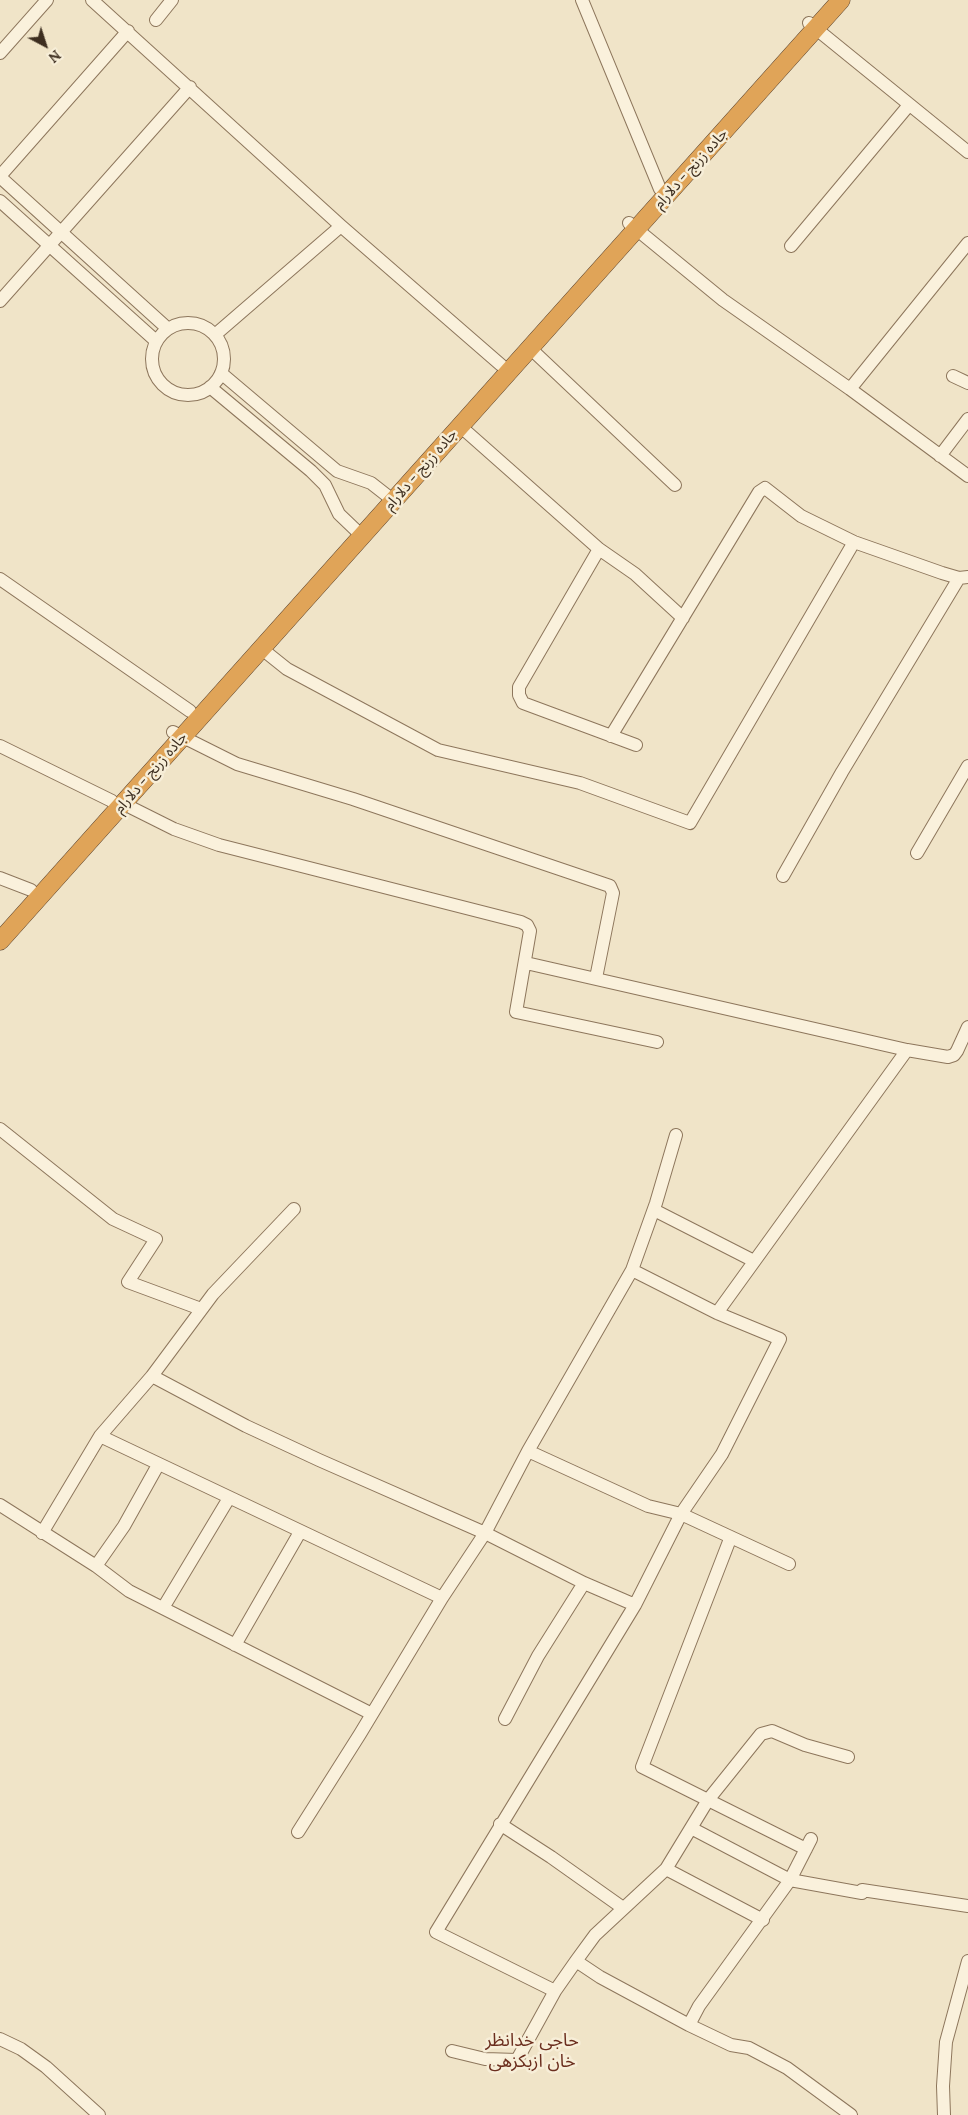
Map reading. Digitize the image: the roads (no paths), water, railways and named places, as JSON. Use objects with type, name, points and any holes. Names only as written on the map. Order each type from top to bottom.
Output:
[{"type":"highway","name":"جاده زرنج - دلارام","points":[[390,498],[501,366],[633,226],[813,26],[829,0]]},
{"type":"highway","name":"جاده زرنج - دلارام","points":[[177,735],[190,711],[460,426],[530,348],[633,226],[660,189],[813,26],[841,0]]},
{"type":"highway","name":"جاده زرنج - دلارام","points":[[0,941],[177,735],[262,649],[358,532]]},
{"type":"highway","name":"جاده زرنج - دلارام","points":[[0,925],[31,890],[118,803]]},
{"type":"street","points":[[0,53],[47,0]]},
{"type":"street","points":[[92,0],[341,226],[501,366]]},
{"type":"street","points":[[156,20],[172,0]]},
{"type":"street","points":[[582,0],[660,189]]},
{"type":"street","points":[[813,26],[968,152]]},
{"type":"street","points":[[128,31],[0,176],[167,328]]},
{"type":"street","points":[[0,301],[190,87]]},
{"type":"street","points":[[791,246],[909,105]]},
{"type":"street","points":[[0,201],[156,341]]},
{"type":"street","points":[[216,334],[341,226]]},
{"type":"street","points":[[633,226],[723,300],[850,389],[968,476]]},
{"type":"street","points":[[850,389],[968,243]]},
{"type":"street","points":[[184,322],[202,324],[216,334],[224,350],[224,368],[216,383],[201,393],[183,395],[167,389],[155,376],[151,358],[156,341],[167,328],[184,322]]},
{"type":"street","points":[[530,348],[675,485]]},
{"type":"street","points":[[221,373],[337,471],[371,483],[390,498]]},
{"type":"street","points":[[953,376],[968,383]]},
{"type":"street","points":[[210,387],[311,471],[325,486],[339,514],[358,532]]},
{"type":"street","points":[[940,456],[968,419]]},
{"type":"street","points":[[460,426],[599,549],[635,574],[683,618]]},
{"type":"street","points":[[611,736],[759,492],[765,488],[801,516],[854,542],[964,578],[842,772],[783,876]]},
{"type":"street","points":[[262,649],[287,669],[438,750],[580,783],[690,823],[854,542]]},
{"type":"street","points":[[599,549],[518,687],[519,695],[523,703],[636,745]]},
{"type":"street","points":[[0,579],[190,711]]},
{"type":"street","points":[[177,735],[237,764],[353,798],[610,886],[613,893],[596,978]]},
{"type":"street","points":[[0,746],[174,829],[219,845],[522,922],[527,925],[530,932],[516,1012],[657,1042]]},
{"type":"street","points":[[917,853],[968,766]]},
{"type":"street","points":[[0,878],[31,890]]},
{"type":"street","points":[[526,963],[907,1050],[948,1057],[954,1056],[968,1027]]},
{"type":"street","points":[[716,1313],[907,1050]]},
{"type":"street","points":[[0,1129],[113,1219],[156,1239],[128,1282],[201,1309]]},
{"type":"street","points":[[298,1832],[442,1598],[485,1533],[528,1450],[632,1270],[654,1210],[676,1135]]},
{"type":"street","points":[[42,1533],[100,1436],[152,1376],[201,1309],[294,1209]]},
{"type":"street","points":[[654,1210],[754,1261]]},
{"type":"street","points":[[554,1991],[436,1932],[635,1605],[681,1514],[722,1454],[780,1339],[716,1313],[632,1270]]},
{"type":"street","points":[[152,1376],[246,1426],[485,1533],[635,1605]]},
{"type":"street","points":[[100,1436],[442,1598]]},
{"type":"street","points":[[528,1450],[648,1506],[681,1514],[730,1539],[789,1564]]},
{"type":"street","points":[[96,1566],[124,1526],[158,1465]]},
{"type":"street","points":[[163,1608],[230,1498]]},
{"type":"street","points":[[0,1505],[96,1566],[129,1591],[372,1714]]},
{"type":"street","points":[[235,1645],[300,1532]]},
{"type":"street","points":[[688,2025],[699,2006],[763,1920],[790,1880],[809,1844],[708,1800],[642,1767],[730,1539]]},
{"type":"street","points":[[506,1719],[538,1656],[584,1582]]},
{"type":"street","points":[[452,2051],[486,2059],[517,2060],[554,1991],[595,1935],[666,1868],[708,1800],[761,1734],[772,1732],[805,1745],[848,1757]]},
{"type":"street","points":[[500,1824],[551,1857],[623,1908]]},
{"type":"street","points":[[691,1828],[790,1880],[862,1893],[862,1890],[968,1906]]},
{"type":"street","points":[[666,1868],[763,1920]]},
{"type":"street","points":[[576,1961],[600,1977],[688,2025],[730,2045],[749,2048],[787,2068],[851,2115]]},
{"type":"street","points":[[944,2115],[943,2086],[946,2042],[968,1961]]},
{"type":"street","points":[[0,2039],[21,2049],[46,2067],[99,2115]]},
{"type":"district","name":"حاجی خدانظر خان ازبکزهی","points":[[532,2051]]}]
